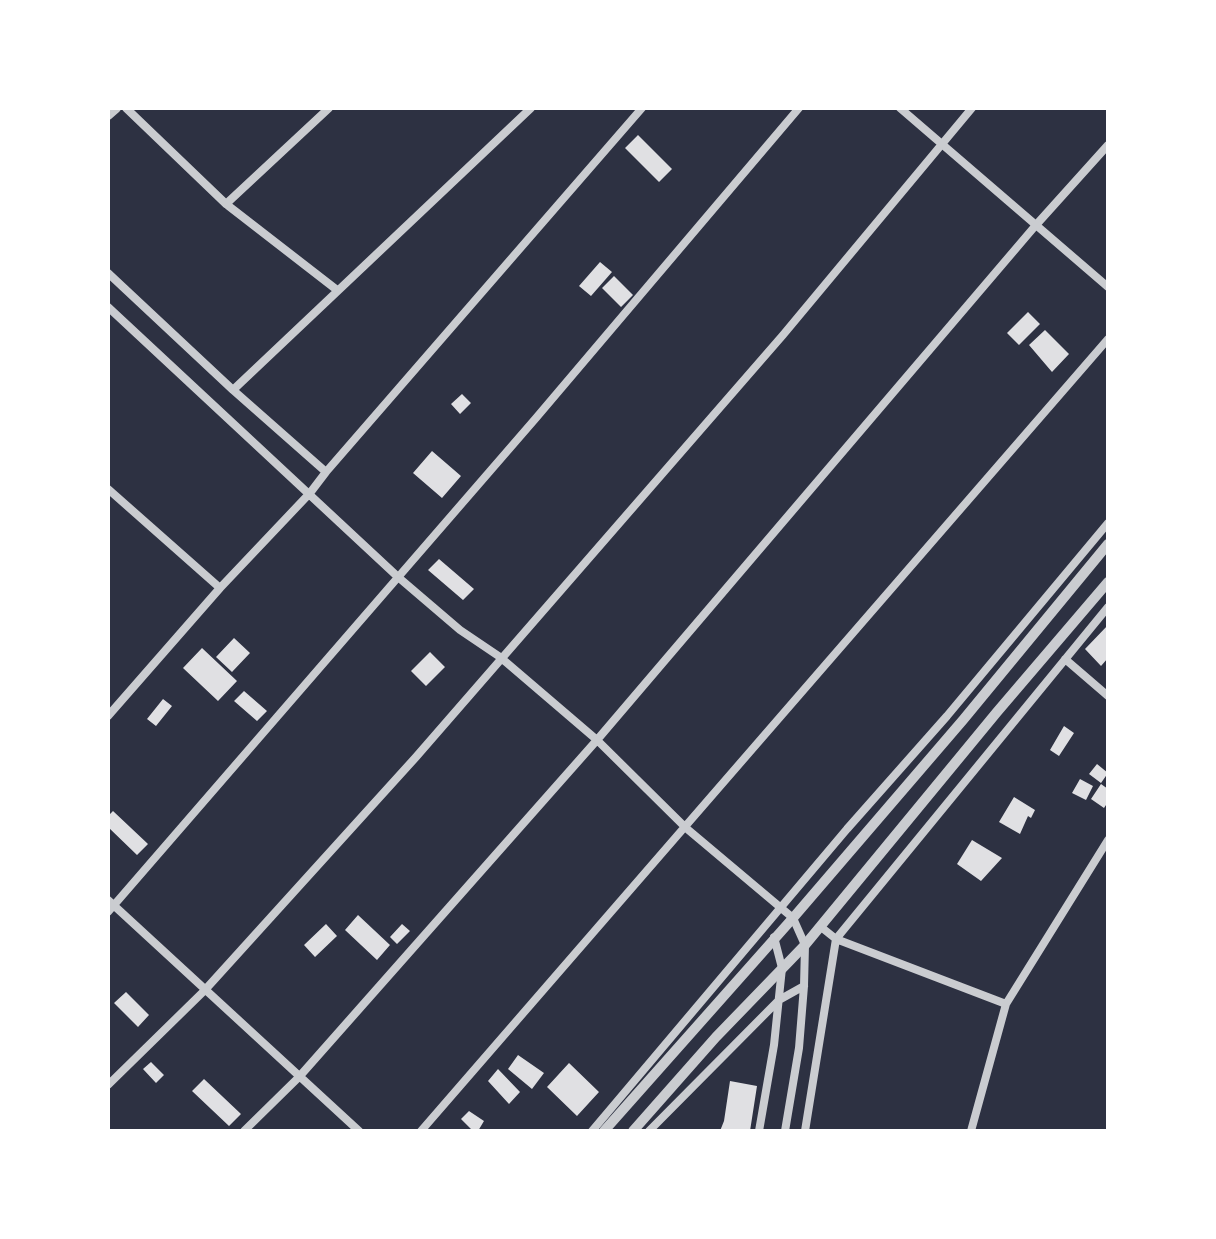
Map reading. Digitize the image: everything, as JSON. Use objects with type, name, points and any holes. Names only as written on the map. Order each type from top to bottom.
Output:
[{"type":"street","points":[[108,115],[116,108]]},
{"type":"street","points":[[126,108],[226,204],[337,290]]},
{"type":"street","points":[[226,204],[329,108]]},
{"type":"street","points":[[233,390],[531,108]]},
{"type":"street","points":[[109,714],[220,588],[310,493],[641,108]]},
{"type":"street","points":[[359,1131],[110,906],[398,577],[799,108]]},
{"type":"street","points":[[900,108],[1108,287]]},
{"type":"street","points":[[108,1085],[204,991],[416,757],[783,335],[972,108]]},
{"type":"street","points":[[244,1131],[299,1077],[597,740],[1036,225],[1108,145]]},
{"type":"street","points":[[108,273],[326,472]]},
{"type":"street","points":[[108,307],[398,577],[460,630],[500,657],[597,740],[686,828],[793,918],[805,945],[804,986],[799,1048],[785,1131]]},
{"type":"street","points":[[421,1131],[1108,339]]},
{"type":"street","points":[[108,489],[220,588]]},
{"type":"street","points":[[592,1131],[1108,523]]},
{"type":"street","points":[[604,1131],[793,918],[963,720],[1108,544]]},
{"type":"street","points":[[633,1131],[716,1037],[821,927],[1108,582]]},
{"type":"street","points":[[805,1131],[836,939],[1108,607]]},
{"type":"street","points":[[1065,659],[1108,696]]},
{"type":"street","points":[[971,1131],[1006,1004],[1108,840]]},
{"type":"street","points":[[821,927],[836,939],[1006,1004]]},
{"type":"street","points":[[759,1131],[774,1045],[782,968],[774,937]]},
{"type":"street","points":[[649,1131],[779,1000],[804,986]]},
{"type":"building","points":[[638,135],[672,169],[659,182],[625,148]]},
{"type":"building","points":[[600,262],[612,272],[591,296],[579,286]]},
{"type":"building","points":[[614,276],[633,295],[621,307],[602,288]]},
{"type":"building","points":[[1028,312],[1040,324],[1019,345],[1007,333]]},
{"type":"building","points":[[1045,330],[1069,354],[1052,372],[1029,345]]},
{"type":"building","points":[[462,394],[471,403],[460,414],[451,404]]},
{"type":"building","points":[[432,451],[461,476],[442,498],[413,473]]},
{"type":"building","points":[[439,559],[474,589],[463,600],[428,570]]},
{"type":"building","points":[[1108,625],[1108,658],[1101,666],[1085,649]]},
{"type":"building","points":[[234,638],[250,653],[232,672],[216,657]]},
{"type":"building","points":[[202,648],[237,681],[218,701],[183,668]]},
{"type":"building","points":[[430,652],[445,667],[426,686],[411,671]]},
{"type":"building","points":[[244,691],[267,711],[257,721],[234,701]]},
{"type":"building","points":[[163,699],[172,706],[156,726],[147,719]]},
{"type":"building","points":[[1064,726],[1074,733],[1059,756],[1050,750]]},
{"type":"building","points":[[1097,764],[1108,773],[1101,783],[1089,774]]},
{"type":"building","points":[[1080,779],[1093,786],[1086,800],[1072,793]]},
{"type":"building","points":[[1101,784],[1108,789],[1108,802],[1104,808],[1091,799]]},
{"type":"building","points":[[1014,797],[1035,810],[1031,818],[1028,816],[1020,834],[999,822]]},
{"type":"building","points":[[113,811],[148,844],[137,855],[108,827],[108,816]]},
{"type":"building","points":[[972,840],[1002,858],[981,881],[957,864]]},
{"type":"building","points":[[358,915],[390,945],[377,960],[345,930]]},
{"type":"building","points":[[326,924],[337,936],[315,957],[304,945]]},
{"type":"building","points":[[402,924],[410,931],[397,944],[390,937]]},
{"type":"building","points":[[126,992],[149,1015],[138,1027],[114,1003]]},
{"type":"building","points":[[518,1055],[544,1073],[532,1089],[508,1069]]},
{"type":"building","points":[[151,1062],[164,1075],[156,1083],[143,1069]]},
{"type":"building","points":[[569,1063],[599,1092],[577,1116],[547,1087]]},
{"type":"building","points":[[498,1069],[520,1092],[509,1104],[488,1081]]},
{"type":"building","points":[[204,1079],[241,1114],[229,1126],[192,1091]]},
{"type":"building","points":[[730,1081],[757,1086],[750,1131],[720,1131]]},
{"type":"building","points":[[469,1111],[484,1121],[478,1131],[473,1131],[461,1119]]}]
